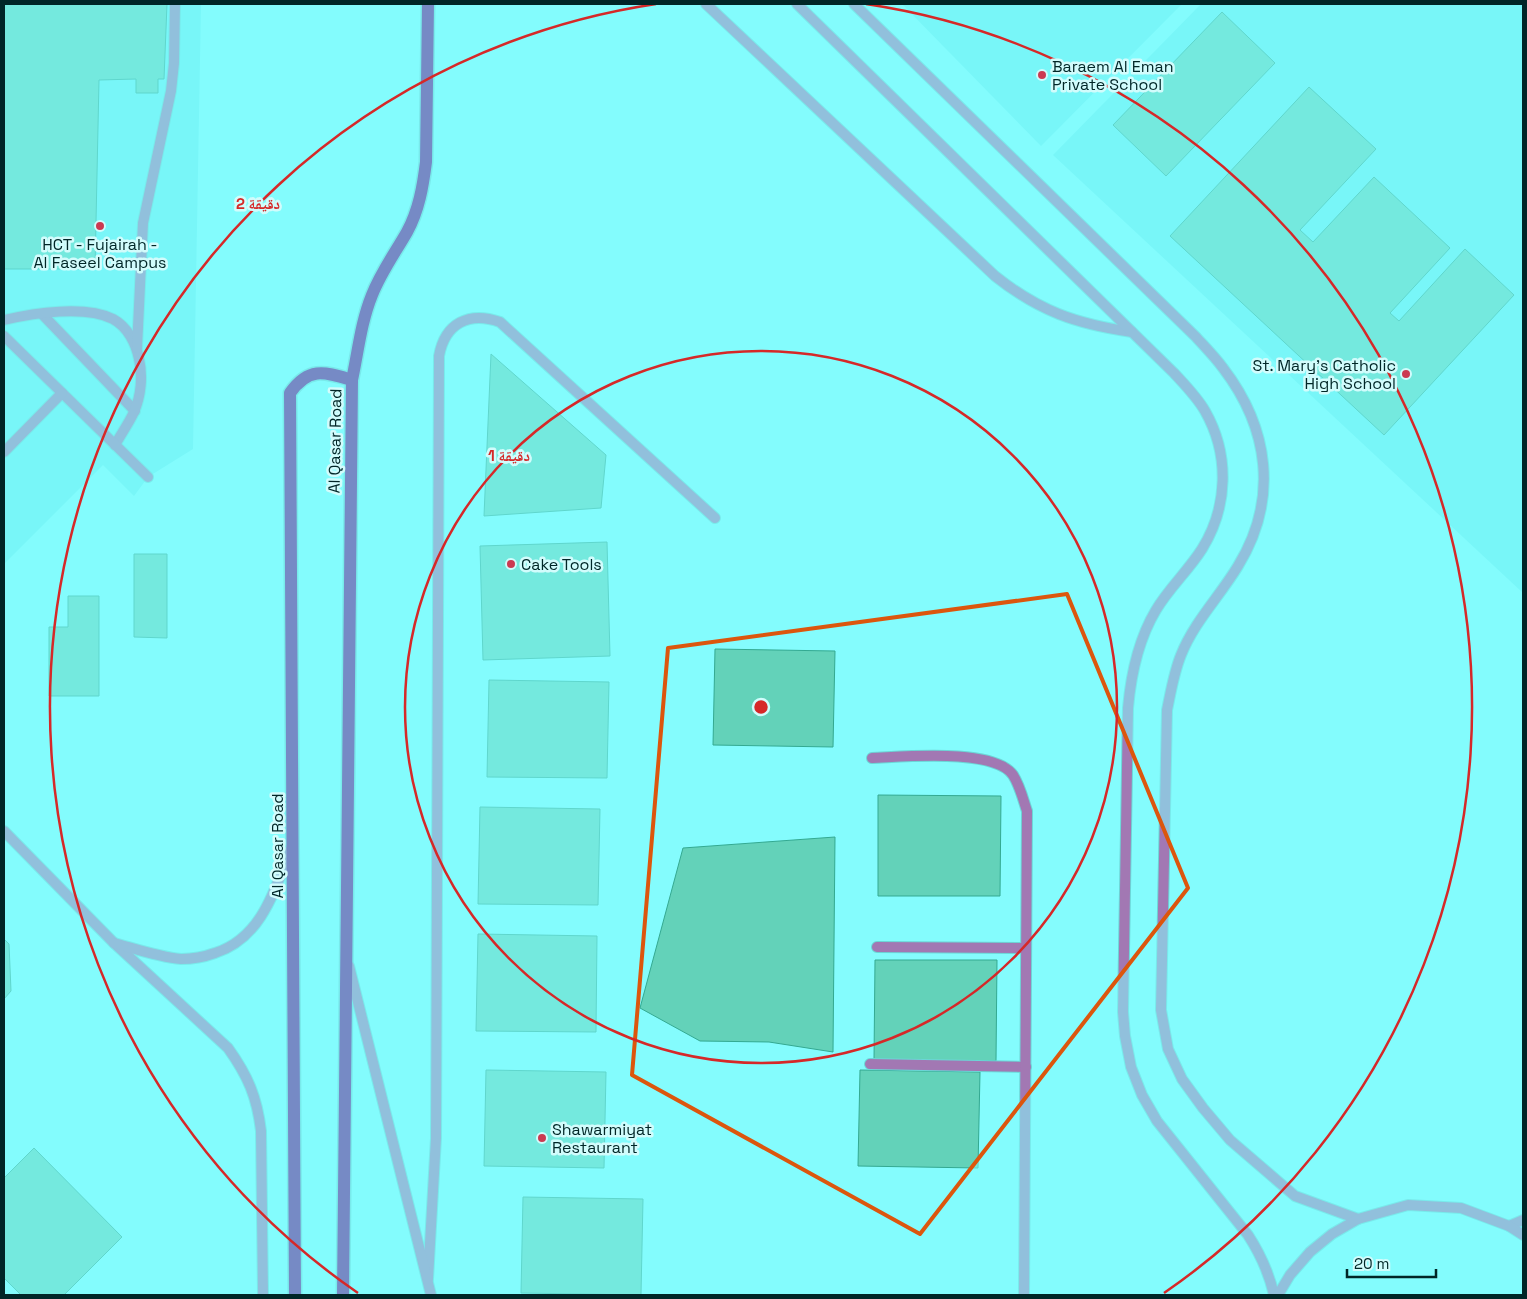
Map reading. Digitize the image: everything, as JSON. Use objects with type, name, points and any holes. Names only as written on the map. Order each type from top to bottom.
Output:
[{"type":"main road","points":[[352,380],[371,296],[382,273],[408,230],[417,209],[423,186],[426,162],[428,4]]},
{"type":"main road","name":"Al Qasar Road","points":[[295,1295],[290,392],[298,381],[311,374],[325,372],[352,380],[343,1295]]},
{"type":"street","points":[[115,445],[134,411],[141,385],[141,367],[137,348],[143,223],[171,91],[174,63],[174,4]]},
{"type":"street","points":[[706,4],[995,276],[1015,292],[1038,306],[1068,318],[1099,327],[1132,332]]},
{"type":"street","points":[[797,4],[1174,373],[1205,411],[1215,433],[1222,457],[1223,481],[1220,505],[1213,529],[1201,550],[1169,589],[1155,610],[1138,650],[1131,683],[1128,718],[1123,1012],[1131,1067],[1142,1095],[1157,1121],[1261,1254],[1270,1276],[1274,1295]]},
{"type":"street","points":[[854,4],[1196,337],[1223,367],[1241,394],[1254,421],[1261,445],[1264,468],[1264,493],[1258,521],[1239,565],[1198,623],[1181,654],[1172,682],[1167,710],[1161,1010],[1168,1048],[1182,1079],[1230,1140],[1295,1196],[1358,1219]]},
{"type":"street","points":[[4,320],[42,314],[73,312],[98,314],[114,320],[129,334],[137,348]]},
{"type":"street","points":[[42,314],[134,411]]},
{"type":"street","points":[[429,1290],[436,1138],[439,356],[441,344],[447,334],[455,325],[477,317],[489,318],[500,322],[715,518]]},
{"type":"street","points":[[4,336],[148,477]]},
{"type":"street","points":[[4,452],[62,393]]},
{"type":"street","points":[[872,758],[963,756],[994,762],[1012,774],[1022,794],[1027,811],[1024,1295]]},
{"type":"street","points":[[4,831],[113,942],[228,1048],[242,1067],[252,1087],[258,1108],[261,1131],[263,1295]]},
{"type":"street","points":[[113,942],[165,956],[184,959],[220,952],[236,943],[251,930],[262,916],[293,843]]},
{"type":"street","points":[[877,947],[1026,948]]},
{"type":"street","points":[[346,953],[429,1290]]},
{"type":"street","points":[[870,1064],[1026,1067]]},
{"type":"street","points":[[1278,1295],[1290,1275],[1310,1252],[1332,1234],[1358,1219],[1408,1205],[1461,1208],[1509,1226],[1523,1235]]},
{"type":"street","points":[[1509,1226],[1523,1220]]},
{"type":"highlighted area","points":[[1067,594],[1188,888],[920,1234],[632,1075],[668,648]]},
{"type":"shaded area","name":"HCT - Fujairah - Al Faseel Campus","points":[[4,4],[201,4],[193,449],[148,477],[134,496],[103,465],[4,564]]},
{"type":"shaded area","name":"Baraem Al Eman Private School","points":[[902,4],[1182,4],[1041,146]]},
{"type":"shaded area","name":"St. Mary's Catholic High School","points":[[1201,4],[1523,4],[1523,593],[1053,155]]},
{"type":"building","points":[[4,4],[167,4],[164,79],[158,79],[158,93],[136,93],[136,79],[99,80],[95,269],[4,269]]},
{"type":"building","points":[[1222,12],[1275,63],[1166,176],[1113,125]]},
{"type":"building","points":[[1309,87],[1376,149],[1300,230],[1313,242],[1374,177],[1450,248],[1390,313],[1399,321],[1465,249],[1514,295],[1384,435],[1170,236]]},
{"type":"building","points":[[491,354],[606,455],[601,508],[484,516]]},
{"type":"building","points":[[607,542],[610,656],[483,660],[480,546]]},
{"type":"building","points":[[134,554],[167,554],[167,638],[134,637]]},
{"type":"building","points":[[68,596],[99,596],[99,696],[49,696],[49,627],[68,627]]},
{"type":"building","points":[[715,649],[835,651],[833,747],[713,745]]},
{"type":"building","points":[[489,680],[609,682],[607,778],[487,777]]},
{"type":"building","points":[[878,795],[1001,796],[1000,896],[878,896]]},
{"type":"building","points":[[480,807],[600,809],[598,905],[478,904]]},
{"type":"building","points":[[835,837],[833,1052],[769,1042],[700,1041],[640,1008],[683,848]]},
{"type":"building","points":[[478,934],[597,936],[596,1032],[476,1031]]},
{"type":"building","points":[[4,939],[9,944],[11,991],[4,999]]},
{"type":"building","points":[[875,960],[997,960],[996,1061],[874,1060]]},
{"type":"building","points":[[486,1070],[606,1072],[604,1168],[484,1166]]},
{"type":"building","points":[[860,1070],[980,1072],[978,1168],[858,1166]]},
{"type":"building","points":[[34,1148],[122,1237],[64,1295],[21,1295],[4,1278],[4,1178]]},
{"type":"building","points":[[523,1197],[643,1199],[641,1295],[521,1293]]},
{"type":"place","name":"Baraem Al Eman Private School","points":[[1042,75]]},
{"type":"place","name":"HCT - Fujairah - Al Faseel Campus","points":[[100,226]]},
{"type":"place","name":"St. Mary's Catholic High School","points":[[1406,374]]},
{"type":"place","name":"Cake Tools","points":[[511,564]]},
{"type":"place","name":"Shawarmiyat Restaurant","points":[[542,1138]]}]
